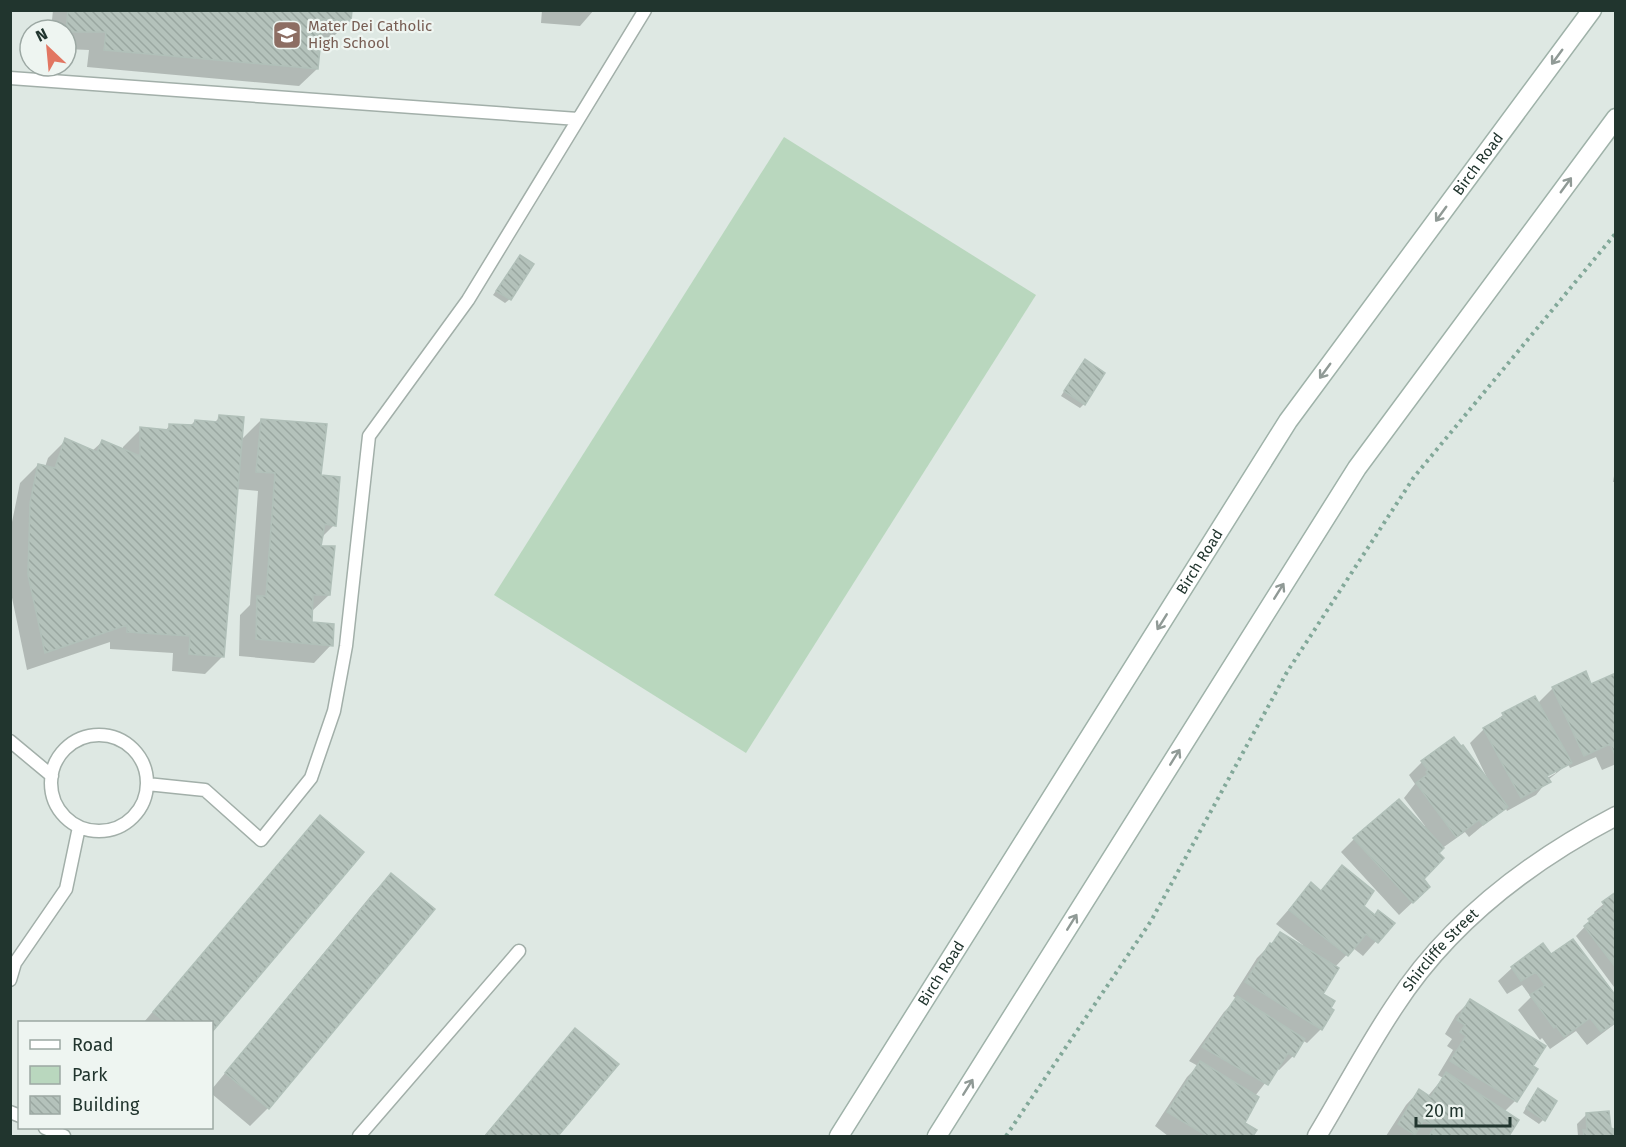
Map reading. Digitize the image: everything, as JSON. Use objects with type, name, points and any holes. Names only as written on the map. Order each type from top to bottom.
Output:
[{"type":"main road","name":"Birch Road","points":[[839,1137],[1288,421],[1593,10]]},
{"type":"main road","points":[[937,1137],[1357,468],[1616,118]]},
{"type":"main road","name":"Shircliffe Street","points":[[1317,1137],[1394,1006],[1457,930],[1510,881],[1550,853],[1616,816]]},
{"type":"lane","points":[[147,784],[205,790],[261,840],[311,778],[333,711],[346,646],[369,436],[468,300],[645,10]]},
{"type":"lane","points":[[10,78],[578,119]]},
{"type":"lane","points":[[94,736],[111,737],[125,743],[137,754],[145,768],[147,784],[144,800],[136,814],[124,825],[109,830],[94,831],[79,827],[66,818],[57,806],[52,792],[52,776],[56,761],[65,749],[79,740],[94,736]]},
{"type":"lane","points":[[10,741],[52,776]]},
{"type":"lane","points":[[10,980],[15,963],[66,889],[79,827]]},
{"type":"lane","points":[[359,1137],[519,951]]},
{"type":"lane","points":[[47,1129],[64,1137]]},
{"type":"path","points":[[1006,1137],[1151,921],[1287,672],[1414,477],[1616,233]]},
{"type":"green space","points":[[784,137],[1036,295],[746,753],[494,595]]},
{"type":"building","points":[[68,10],[352,10],[351,21],[323,19],[318,69],[104,50],[106,32],[78,32],[78,18],[67,18]]},
{"type":"building","points":[[520,255],[534,264],[511,300],[496,291]]},
{"type":"building","points":[[1085,359],[1105,373],[1085,405],[1064,391]]},
{"type":"building","points":[[219,415],[244,417],[224,657],[189,654],[190,636],[127,632],[127,625],[45,653],[28,575],[30,503],[38,464],[55,468],[65,438],[97,452],[102,440],[140,456],[140,427],[169,430],[169,424],[194,425],[195,420],[218,422]]},
{"type":"building","points":[[261,419],[327,424],[321,475],[340,477],[336,526],[325,524],[321,546],[335,546],[330,595],[313,595],[312,622],[334,624],[333,646],[256,639],[257,596],[266,596],[275,473],[256,472]]},
{"type":"building","points":[[1586,671],[1591,684],[1616,673],[1616,757],[1610,744],[1584,756],[1552,687]]},
{"type":"building","points":[[1535,696],[1572,763],[1547,776],[1551,782],[1521,798],[1483,728],[1504,716],[1502,713]]},
{"type":"building","points":[[1454,737],[1461,746],[1463,745],[1508,807],[1483,825],[1479,820],[1456,837],[1416,783],[1428,774],[1426,772],[1428,770],[1421,761]]},
{"type":"building","points":[[1399,799],[1444,848],[1439,853],[1444,858],[1424,879],[1430,887],[1413,903],[1353,838]]},
{"type":"building","points":[[320,815],[364,852],[213,1031],[213,1021],[164,1021],[153,1012]]},
{"type":"building","points":[[1342,865],[1374,891],[1364,906],[1375,915],[1378,910],[1395,923],[1378,943],[1366,934],[1348,956],[1289,910],[1311,882],[1321,891]]},
{"type":"building","points":[[391,873],[435,909],[269,1109],[225,1073]]},
{"type":"building","points":[[1616,892],[1616,968],[1584,926],[1590,921],[1588,919],[1605,906],[1602,902]]},
{"type":"building","points":[[1280,932],[1339,968],[1323,994],[1335,1001],[1331,1008],[1334,1010],[1322,1030],[1245,982],[1270,943],[1272,944]]},
{"type":"building","points":[[1573,939],[1616,996],[1616,1022],[1601,1032],[1590,1018],[1564,1037],[1556,1026],[1554,1028],[1530,995],[1545,985],[1536,972],[1521,981],[1511,967],[1543,943],[1551,954]]},
{"type":"building","points":[[1237,996],[1305,1039],[1294,1057],[1288,1053],[1268,1085],[1202,1047]]},
{"type":"building","points":[[1470,999],[1546,1046],[1533,1066],[1538,1069],[1517,1102],[1450,1061],[1466,1036],[1460,1032],[1465,1025],[1457,1020]]},
{"type":"building","points":[[575,1028],[619,1064],[558,1136],[485,1136]]},
{"type":"building","points":[[1200,1061],[1259,1097],[1245,1123],[1257,1130],[1253,1136],[1207,1136],[1167,1112]]},
{"type":"building","points":[[1446,1072],[1519,1120],[1509,1136],[1429,1136],[1435,1127],[1424,1120],[1415,1135],[1398,1124],[1419,1089],[1431,1097]]},
{"type":"building","points":[[1538,1088],[1557,1101],[1545,1121],[1526,1108]]},
{"type":"building","points":[[1609,1111],[1611,1128],[1616,1130],[1616,1136],[1584,1136],[1583,1130],[1587,1130],[1586,1113]]},
{"type":"place","name":"Mater Dei Catholic High School","points":[[287,35]]}]
